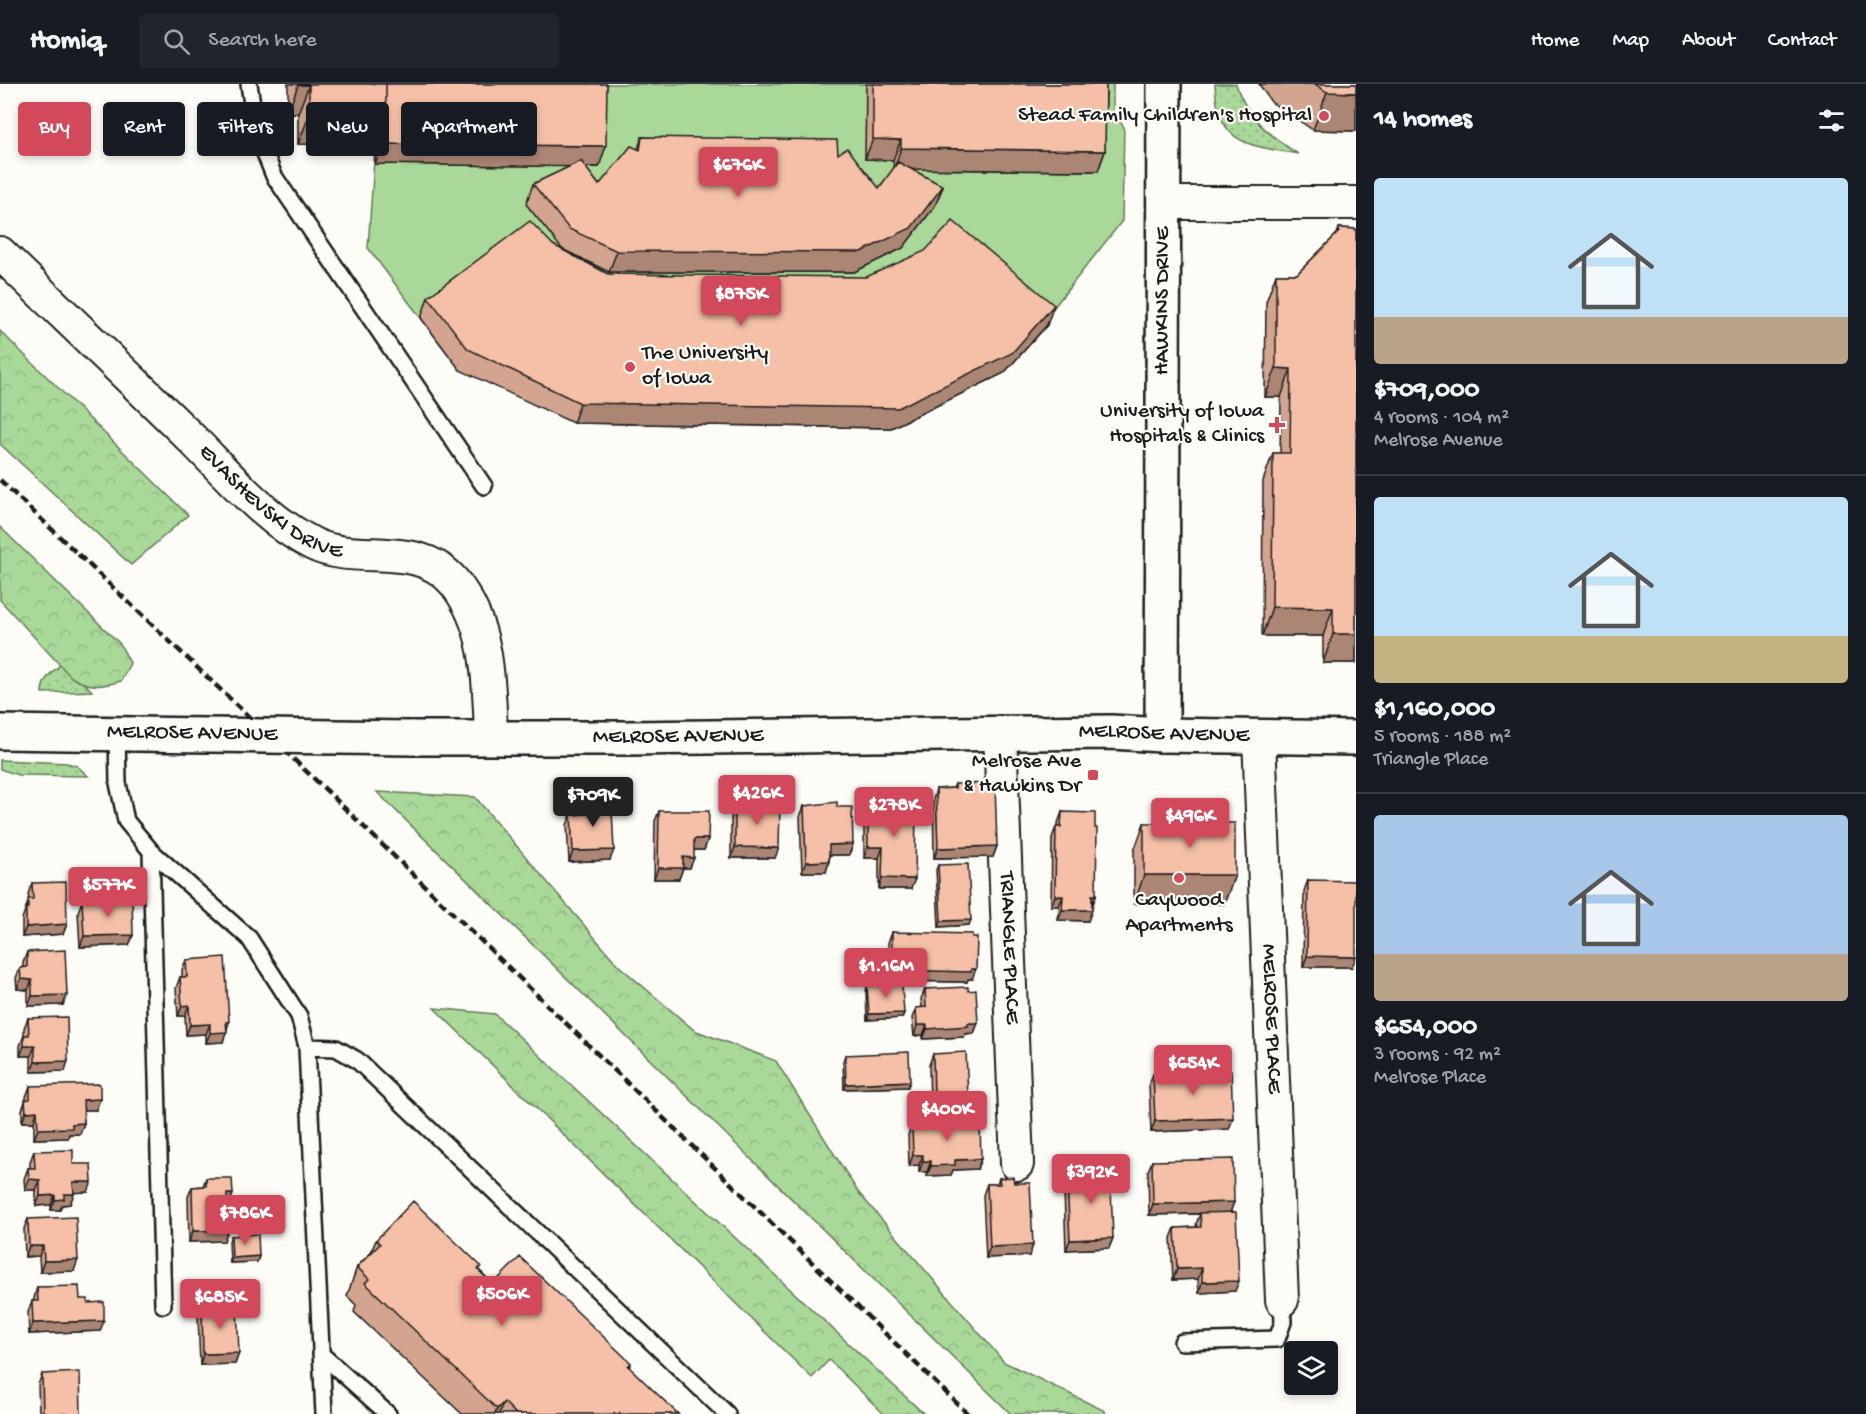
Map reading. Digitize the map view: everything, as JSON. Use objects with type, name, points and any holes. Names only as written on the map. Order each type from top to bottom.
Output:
[{"type":"main road","name":"HAWKINS DRIVE","points":[[1162,735],[1164,84]]},
{"type":"main road","name":"MELROSE AVENUE","points":[[0,732],[410,738],[626,738],[1111,732],[1356,738]]},
{"type":"street","points":[[1164,203],[1356,203]]},
{"type":"street","name":"EVASHEVSKI DRIVE","points":[[0,253],[243,489],[295,534],[315,545],[341,552],[410,555],[432,565],[453,581],[468,605],[483,640],[490,675],[491,738]]},
{"type":"street","name":"TRIANGLE PLACE","points":[[1000,732],[1017,1164]]},
{"type":"street","name":"MELROSE PLACE","points":[[1259,737],[1282,1300]]},
{"type":"lane","points":[[249,84],[256,131],[274,176],[484,486]]},
{"type":"lane","points":[[126,733],[120,802],[126,821],[151,851],[249,938],[299,1016],[307,1047],[324,1414]]},
{"type":"lane","points":[[151,851],[163,1305]]},
{"type":"lane","points":[[307,1047],[336,1048],[357,1060],[727,1414]]},
{"type":"lane","points":[[1182,1342],[1277,1339],[1283,1322],[1282,1300]]},
{"type":"lane","points":[[321,1354],[388,1414]]},
{"type":"green space","points":[[288,84],[1113,84],[1113,113],[1124,127],[1122,221],[1043,321],[1047,325],[1004,373],[891,428],[460,370],[368,248],[374,156],[389,156],[389,102],[306,102],[306,144],[298,144],[298,114]]},
{"type":"green space","points":[[1215,84],[1236,84],[1240,96],[1260,125],[1298,154],[1250,144],[1229,131],[1217,104]]},
{"type":"green space","points":[[0,331],[188,515],[131,565],[0,444]]},
{"type":"green space","points":[[0,527],[120,644],[130,663],[121,681],[95,685],[71,677],[0,600]]},
{"type":"green space","points":[[60,665],[92,691],[42,693],[45,681]]},
{"type":"green space","points":[[0,760],[67,763],[77,766],[88,776],[18,775],[0,769]]},
{"type":"green space","points":[[377,792],[475,797],[618,965],[694,1030],[776,1061],[858,1192],[1004,1362],[1105,1411],[1106,1414],[1011,1414]]},
{"type":"green space","points":[[434,1008],[495,1014],[924,1414],[884,1414],[829,1360],[812,1378]]},
{"type":"building","points":[[386,84],[386,102],[309,102],[309,85],[298,85]]},
{"type":"building","points":[[386,84],[607,84],[606,146],[537,145],[537,102],[401,102],[401,144],[389,144],[389,102],[386,102]]},
{"type":"building","points":[[873,84],[1106,84],[1105,151],[901,148],[901,140],[873,139]]},
{"type":"building","points":[[1315,84],[1356,84],[1356,93],[1327,92]]},
{"type":"building","points":[[642,137],[837,140],[838,154],[847,148],[879,188],[898,162],[943,186],[911,228],[861,252],[617,251],[569,229],[533,184],[581,161],[599,185],[631,146],[640,150]]},
{"type":"building","points":[[530,221],[553,245],[608,274],[866,277],[925,251],[953,221],[1054,305],[1012,353],[898,408],[580,403],[468,349],[428,297]]},
{"type":"building","points":[[1339,228],[1356,229],[1356,634],[1333,634],[1333,608],[1272,607],[1273,453],[1290,453],[1291,369],[1276,368],[1276,274],[1297,274],[1339,232]]},
{"type":"building","points":[[995,783],[997,846],[938,848],[936,789],[955,788],[955,784]]},
{"type":"building","points":[[608,800],[608,810],[612,810],[614,850],[573,851],[571,815],[586,814],[585,807],[590,807],[589,801]]},
{"type":"building","points":[[837,802],[837,807],[852,807],[853,844],[829,845],[829,861],[806,862],[804,806]]},
{"type":"building","points":[[749,803],[780,806],[779,848],[735,847],[735,807],[748,807]]},
{"type":"building","points":[[868,803],[916,804],[915,879],[882,878],[883,847],[868,847]]},
{"type":"building","points":[[659,811],[709,811],[708,839],[694,839],[694,858],[683,857],[683,868],[658,868]]},
{"type":"building","points":[[1062,812],[1095,813],[1095,828],[1097,828],[1096,895],[1092,895],[1092,910],[1062,910],[1063,896],[1055,896],[1056,827],[1061,827]]},
{"type":"building","points":[[1144,823],[1235,823],[1235,875],[1144,875]]},
{"type":"building","points":[[968,864],[971,920],[941,921],[938,865]]},
{"type":"building","points":[[1308,880],[1356,881],[1356,957],[1307,956]]},
{"type":"building","points":[[66,882],[67,924],[26,927],[28,899],[33,899],[32,883]]},
{"type":"building","points":[[132,899],[133,935],[84,936],[82,901]]},
{"type":"building","points":[[892,932],[972,934],[972,937],[977,937],[976,969],[971,969],[971,972],[892,970]]},
{"type":"building","points":[[65,950],[67,995],[32,996],[32,980],[21,979],[20,968],[27,967],[27,952]]},
{"type":"building","points":[[225,957],[229,1022],[226,1022],[227,1032],[210,1033],[210,1024],[190,1025],[189,1005],[182,1006],[180,977],[187,977],[186,960]]},
{"type":"building","points":[[902,985],[904,1013],[869,1014],[867,986]]},
{"type":"building","points":[[968,987],[968,991],[976,990],[978,1023],[968,1023],[968,1026],[927,1029],[927,1025],[917,1025],[916,1008],[926,1007],[925,989]]},
{"type":"building","points":[[67,1017],[68,1061],[35,1062],[35,1046],[24,1046],[24,1035],[29,1035],[28,1018]]},
{"type":"building","points":[[909,1052],[910,1081],[846,1084],[845,1055]]},
{"type":"building","points":[[966,1052],[968,1096],[934,1097],[933,1054]]},
{"type":"building","points":[[1231,1071],[1233,1118],[1155,1121],[1153,1074]]},
{"type":"building","points":[[100,1084],[100,1099],[83,1100],[84,1123],[72,1124],[72,1128],[38,1129],[37,1111],[26,1112],[25,1100],[30,1099],[30,1086]]},
{"type":"building","points":[[980,1122],[981,1159],[955,1160],[955,1165],[931,1166],[931,1161],[923,1161],[923,1155],[913,1155],[912,1125]]},
{"type":"building","points":[[73,1150],[73,1164],[91,1164],[92,1182],[73,1182],[74,1194],[64,1194],[64,1199],[55,1200],[55,1195],[40,1196],[40,1180],[29,1179],[28,1168],[35,1168],[34,1151]]},
{"type":"building","points":[[1233,1159],[1234,1202],[1153,1204],[1152,1161]]},
{"type":"building","points":[[1110,1162],[1113,1238],[1070,1240],[1067,1181],[1082,1180],[1081,1176],[1091,1175],[1091,1163]]},
{"type":"building","points":[[1013,1177],[1014,1183],[1030,1183],[1033,1245],[990,1247],[987,1184],[1000,1184],[999,1178]]},
{"type":"building","points":[[206,1178],[232,1178],[233,1194],[227,1194],[228,1230],[193,1231],[192,1187],[206,1186]]},
{"type":"building","points":[[413,1201],[481,1266],[478,1270],[493,1284],[520,1257],[631,1363],[628,1366],[678,1414],[516,1414],[504,1402],[497,1409],[365,1283],[369,1279],[357,1267],[380,1244],[376,1240]]},
{"type":"building","points":[[1236,1212],[1239,1281],[1202,1282],[1202,1268],[1177,1269],[1175,1228],[1201,1227],[1200,1213]]},
{"type":"building","points":[[76,1217],[78,1260],[44,1261],[43,1246],[29,1246],[28,1219]]},
{"type":"building","points":[[258,1234],[259,1256],[232,1258],[231,1236]]},
{"type":"building","points":[[79,1286],[80,1299],[88,1299],[88,1303],[104,1302],[104,1321],[33,1323],[32,1301],[38,1301],[37,1287]]},
{"type":"building","points":[[237,1305],[239,1353],[203,1354],[202,1306]]},
{"type":"building","points":[[80,1372],[81,1414],[43,1414],[42,1374]]},
{"type":"railway","points":[[0,480],[326,790],[968,1414]]},
{"type":"place","name":"Stead Family Children's Hospital","points":[[1324,116]]},
{"type":"place","name":"The University of Iowa","points":[[630,367]]},
{"type":"place","name":"University of Iowa Hospitals & Clinics","points":[[1277,425]]},
{"type":"place","name":"Melrose Ave & Hawkins Dr","points":[[1093,775]]},
{"type":"place","name":"Caywood Apartments","points":[[1179,878]]}]
